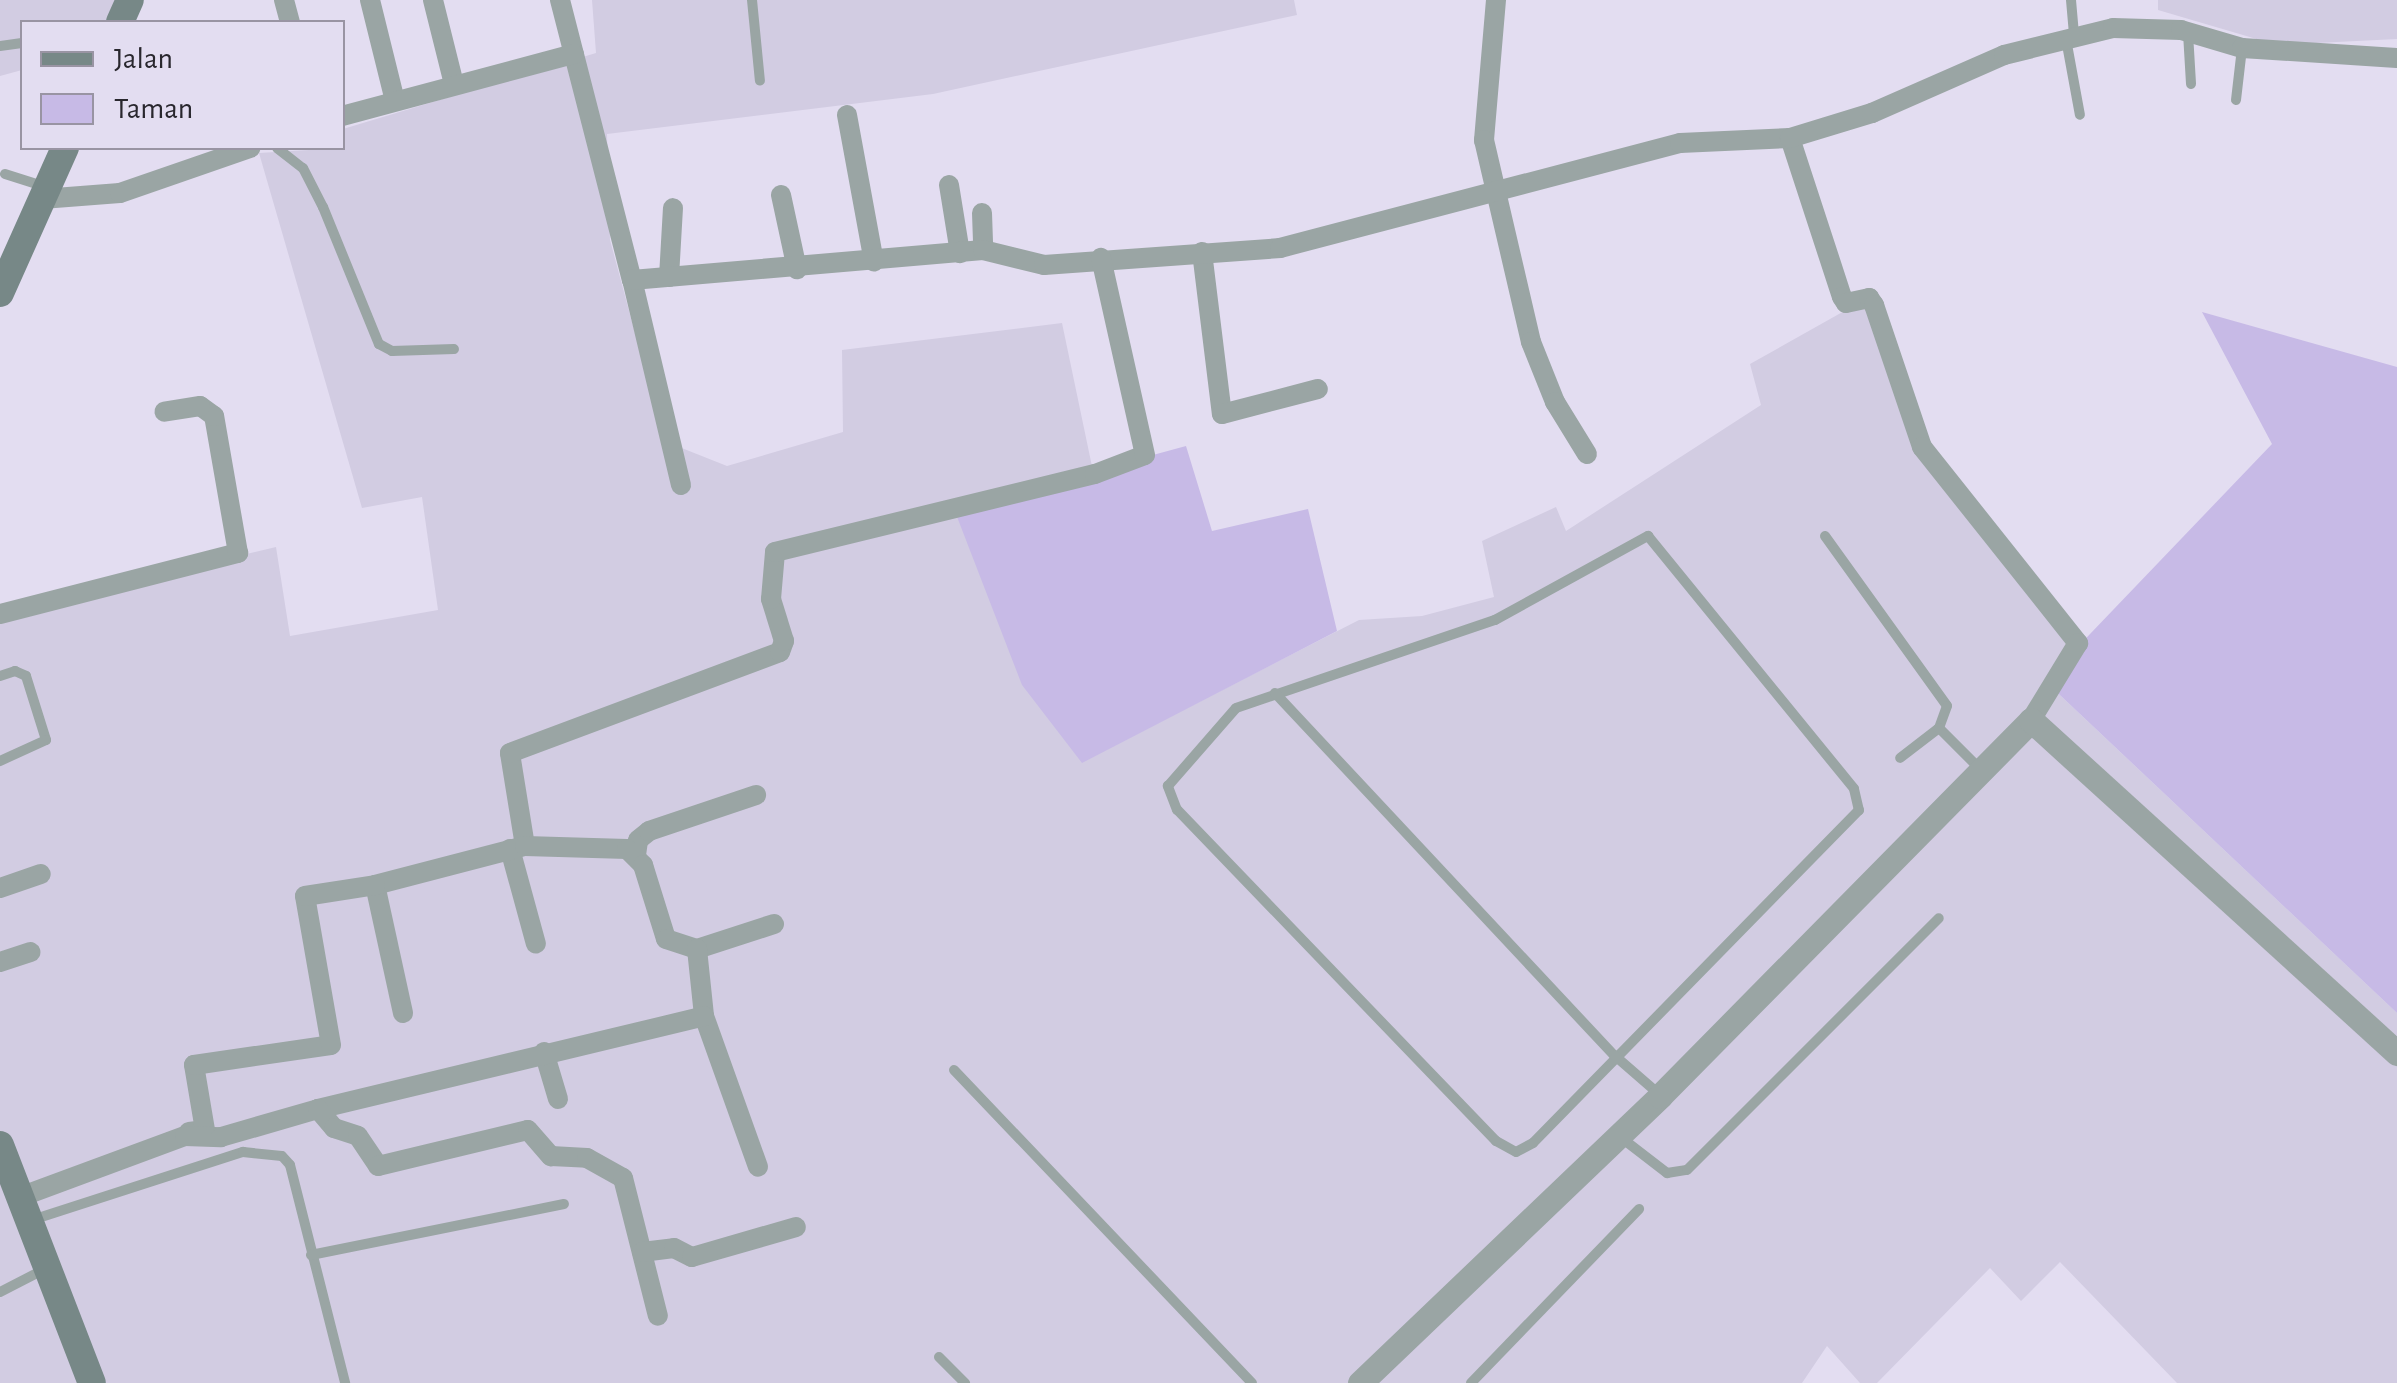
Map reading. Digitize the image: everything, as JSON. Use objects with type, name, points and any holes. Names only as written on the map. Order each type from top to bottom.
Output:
[{"type":"main road","points":[[0,293],[63,150]]},
{"type":"main road","points":[[0,1146],[92,1383]]},
{"type":"street","points":[[370,0],[395,101]]},
{"type":"street","points":[[433,0],[454,84]]},
{"type":"street","points":[[560,0],[681,485]]},
{"type":"street","points":[[1496,0],[1484,140],[1530,342],[1554,402],[1587,454]]},
{"type":"street","points":[[632,280],[797,269],[983,250],[1044,265],[1280,248],[1680,142],[1790,138],[2070,37],[2126,28],[2188,32],[2242,48],[2397,58]]},
{"type":"street","points":[[345,115],[574,54]]},
{"type":"street","points":[[847,115],[874,262]]},
{"type":"street","points":[[1360,1383],[1660,1096],[1985,773],[2031,720],[2078,643],[1922,447],[1874,305],[1869,298],[1846,303],[1842,296],[1790,138]]},
{"type":"street","points":[[44,193],[120,193],[244,150]]},
{"type":"street","points":[[949,185],[960,253]]},
{"type":"street","points":[[780,195],[797,269]]},
{"type":"street","points":[[668,277],[673,208]]},
{"type":"street","points":[[982,213],[983,250]]},
{"type":"street","points":[[1202,252],[1222,414],[1318,389]]},
{"type":"street","points":[[536,944],[517,848],[510,753],[784,649],[771,588],[772,559],[782,549],[1094,474],[1145,455],[1100,258]]},
{"type":"street","points":[[0,614],[238,553],[214,416],[200,406],[164,412]]},
{"type":"street","points":[[2031,720],[2397,1053]]},
{"type":"street","points":[[756,796],[649,831],[638,840],[636,855],[666,939],[697,950],[774,924]]},
{"type":"street","points":[[23,1204],[205,1130],[194,1066],[331,1045],[305,896],[375,885],[517,848],[603,846],[636,855]]},
{"type":"street","points":[[0,888],[41,874]]},
{"type":"street","points":[[375,885],[403,1014]]},
{"type":"street","points":[[697,950],[704,1016],[758,1167]]},
{"type":"street","points":[[0,962],[30,952]]},
{"type":"street","points":[[23,1204],[184,1136],[221,1138],[544,1052],[704,1016]]},
{"type":"street","points":[[544,1052],[558,1099]]},
{"type":"street","points":[[318,1110],[334,1128],[358,1136],[378,1166],[528,1130],[551,1156],[588,1158],[623,1178],[658,1316]]},
{"type":"street","points":[[642,1252],[674,1248],[692,1258],[796,1227]]},
{"type":"lane","points":[[752,0],[760,81]]},
{"type":"lane","points":[[2071,0],[2070,37],[2080,114]]},
{"type":"lane","points":[[2188,32],[2191,84]]},
{"type":"lane","points":[[2236,100],[2242,48]]},
{"type":"lane","points":[[280,150],[303,168],[324,207],[379,344],[392,351],[454,349]]},
{"type":"lane","points":[[4,174],[44,193]]},
{"type":"lane","points":[[1825,536],[1944,697],[1948,713],[1939,728],[1900,758]]},
{"type":"lane","points":[[1654,539],[1860,803],[1854,819],[1614,1055],[1533,1143],[1507,1149],[1177,810],[1168,786],[1175,771],[1236,708],[1275,693],[1495,620],[1565,587],[1628,542],[1654,539]]},
{"type":"lane","points":[[0,676],[15,671],[26,676],[46,740],[0,761]]},
{"type":"lane","points":[[1275,693],[1614,1055],[1660,1096]]},
{"type":"lane","points":[[1939,728],[1985,773]]},
{"type":"lane","points":[[1619,1135],[1667,1173],[1687,1170],[1940,918]]},
{"type":"lane","points":[[954,1070],[1252,1383]]},
{"type":"lane","points":[[23,1204],[243,1152],[270,1150],[290,1165],[345,1383]]},
{"type":"lane","points":[[311,1255],[564,1204]]},
{"type":"lane","points":[[1471,1383],[1639,1209]]},
{"type":"lane","points":[[0,1292],[49,1266]]},
{"type":"lane","points":[[940,1358],[965,1383]]},
{"type":"shaded area","points":[[0,0],[115,0],[106,20],[20,20],[20,71],[0,76]]},
{"type":"shaded area","points":[[592,0],[1294,0],[1297,15],[933,94],[607,134],[610,240],[664,441],[727,466],[843,432],[842,350],[1062,323],[1094,476],[1082,762],[1359,620],[1422,616],[1494,597],[1482,541],[1556,507],[1566,531],[1761,405],[1750,364],[1871,296],[1909,436],[2080,651],[2046,682],[2397,1013],[2397,1383],[2177,1383],[2060,1262],[2021,1301],[1990,1268],[1877,1383],[1860,1383],[1827,1346],[1802,1383],[0,1383],[0,613],[276,547],[290,636],[438,610],[422,497],[362,508],[259,153],[345,150],[345,128],[596,53]]},
{"type":"shaded area","points":[[2158,0],[2397,0],[2397,39],[2277,45],[2158,10]]},
{"type":"green space","points":[[2202,312],[2397,367],[2397,1013],[2045,681],[2272,444]]},
{"type":"green space","points":[[1186,446],[1212,531],[1308,509],[1337,631],[1082,763],[1022,685],[954,509]]}]
